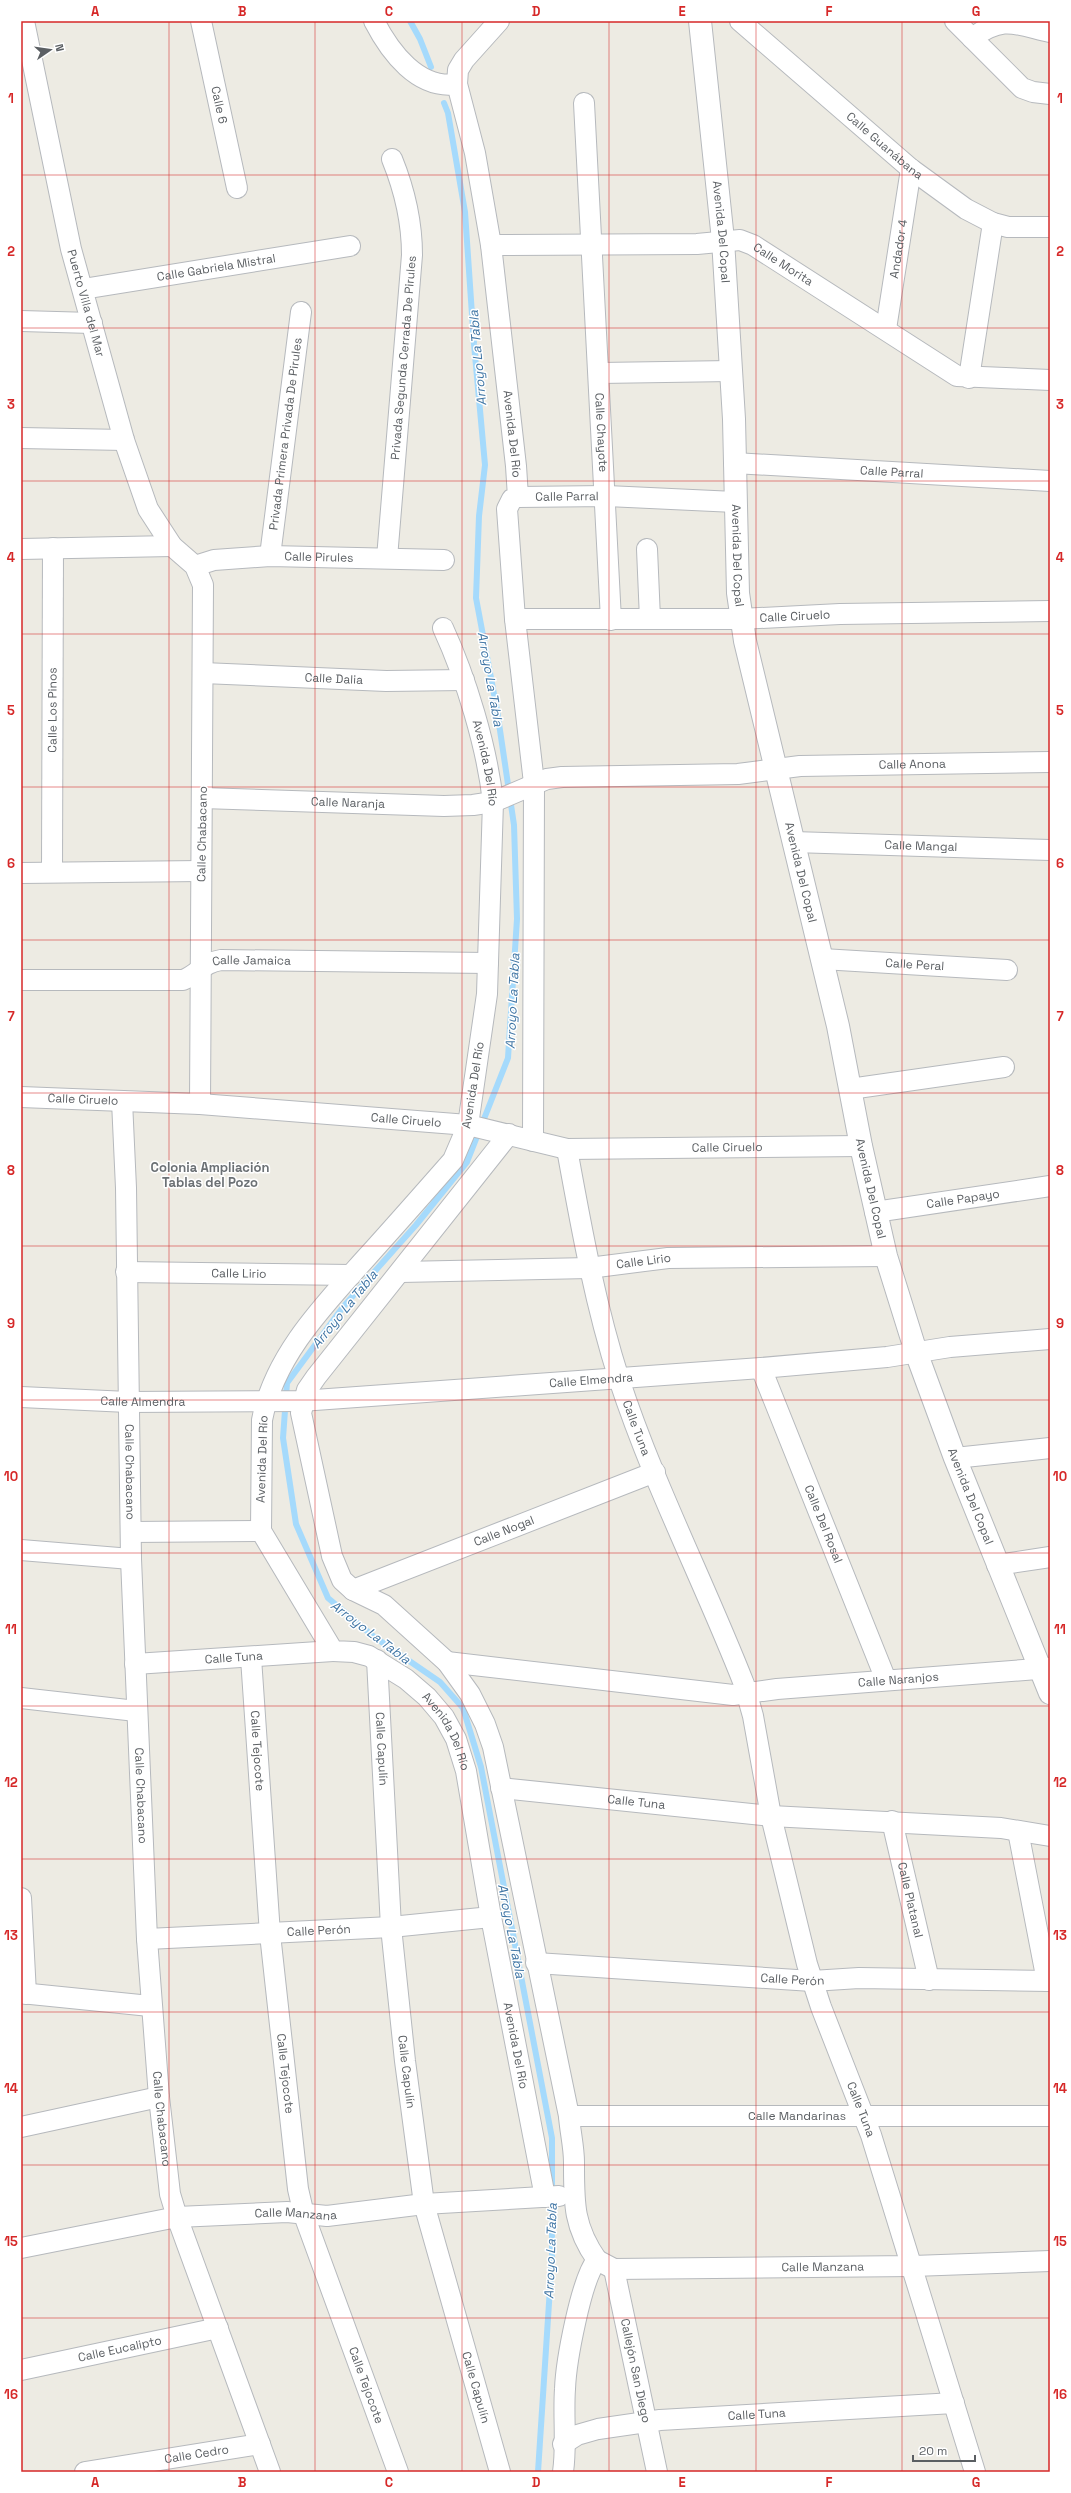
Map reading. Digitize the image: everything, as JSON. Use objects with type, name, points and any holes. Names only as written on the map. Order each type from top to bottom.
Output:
[{"type":"street","name":"Puerto Villa del Mar","points":[[24,21],[72,249],[124,440],[148,509],[172,546],[195,566]]},
{"type":"street","name":"Calle 6","points":[[201,21],[237,188]]},
{"type":"street","points":[[374,21],[383,38],[408,67],[435,84],[457,84],[458,70],[464,60],[498,21]]},
{"type":"street","name":"Avenida Del Copal","points":[[700,21],[723,240],[731,371],[740,619],[774,770],[822,959],[875,1212],[886,1256],[916,1352],[955,1458],[997,1564],[1045,1668],[1050,1693]]},
{"type":"street","name":"Calle Guanábana","points":[[740,21],[911,169],[966,209],[993,223],[1027,229],[1050,227]]},
{"type":"street","points":[[955,21],[1022,88],[1033,92],[1050,94]]},
{"type":"street","points":[[972,38],[987,27],[1010,22],[1050,32]]},
{"type":"street","name":"Avenida Del Río","points":[[457,84],[475,153],[491,245],[518,497]]},
{"type":"street","name":"Calle Chayote","points":[[584,103],[607,496],[612,620]]},
{"type":"street","name":"Privada Segunda Cerrada De Pirules","points":[[387,558],[412,255],[412,229],[403,186],[392,159]]},
{"type":"street","name":"Andador 4","points":[[886,329],[911,169]]},
{"type":"street","points":[[969,378],[993,223]]},
{"type":"street","name":"Calle Morita","points":[[491,245],[697,244],[723,240],[740,240],[753,245],[886,329],[947,370],[969,378],[1050,380]]},
{"type":"street","name":"Calle Gabriela Mistral","points":[[83,289],[350,246]]},
{"type":"street","name":"Privada Primera Privada De Pirules","points":[[270,556],[301,312]]},
{"type":"street","points":[[21,321],[92,323]]},
{"type":"street","points":[[600,373],[731,371]]},
{"type":"street","points":[[21,438],[124,440]]},
{"type":"street","name":"Calle Parral","points":[[734,463],[1050,481]]},
{"type":"street","name":"Calle Parral","points":[[518,497],[607,496],[735,502]]},
{"type":"street","points":[[518,497],[512,499],[507,508],[529,786],[533,1141]]},
{"type":"street","points":[[21,549],[172,546]]},
{"type":"street","name":"Calle Los Pinos","points":[[52,548],[52,872]]},
{"type":"street","points":[[648,549],[650,619]]},
{"type":"street","name":"Calle Pirules","points":[[195,566],[214,560],[270,556],[444,560]]},
{"type":"street","name":"Calle Chabacano","points":[[195,566],[203,585],[200,1104]]},
{"type":"street","name":"Calle Ciruelo","points":[[515,618],[612,620],[740,619],[840,614],[1050,611]]},
{"type":"street","name":"Avenida Del Río","points":[[261,1531],[262,1420],[302,1332],[453,1160],[478,1127],[498,800],[490,782],[464,680],[443,628]]},
{"type":"street","name":"Calle Dalia","points":[[203,673],[386,681],[464,680]]},
{"type":"street","name":"Calle Anona","points":[[774,770],[800,766],[1050,762]]},
{"type":"street","points":[[498,800],[529,786],[562,777],[738,774],[774,770]]},
{"type":"street","name":"Calle Naranja","points":[[202,798],[444,806],[498,800]]},
{"type":"street","name":"Calle Mangal","points":[[793,842],[1050,850]]},
{"type":"street","points":[[21,873],[201,871]]},
{"type":"street","name":"Calle Peral","points":[[822,959],[1007,970]]},
{"type":"street","name":"Calle Jamaica","points":[[21,980],[176,981],[189,978],[210,962],[221,960],[488,963]]},
{"type":"street","points":[[850,1089],[1004,1067]]},
{"type":"street","name":"Calle Ciruelo","points":[[21,1097],[200,1104],[478,1127],[567,1149],[861,1146]]},
{"type":"street","name":"Calle Chabacano","points":[[122,1101],[126,1188],[131,1559],[136,1711],[150,2006],[159,2097],[170,2194],[270,2472]]},
{"type":"street","name":"Avenida Del Río","points":[[509,1134],[401,1272],[316,1377],[302,1401],[302,1425],[332,1556],[342,1580],[353,1590],[384,1605],[447,1662],[470,1694],[485,1724],[493,1747],[536,1964],[569,2116],[574,2162],[558,2196]]},
{"type":"street","name":"Calle Tuna","points":[[567,1149],[589,1268],[619,1379],[655,1472],[747,1693],[771,1816],[812,1980],[864,2115],[913,2266],[975,2472]]},
{"type":"street","name":"Calle Papayo","points":[[875,1212],[1050,1186]]},
{"type":"street","name":"Calle Lirio","points":[[401,1272],[589,1268],[668,1258],[886,1256]]},
{"type":"street","name":"Calle Lirio","points":[[126,1272],[351,1275]]},
{"type":"street","points":[[916,1352],[950,1347],[1050,1339]]},
{"type":"street","name":"Calle Elmendra","points":[[270,1402],[302,1401],[762,1368],[887,1357],[916,1352]]},
{"type":"street","name":"Calle Del Rosal","points":[[762,1368],[886,1680]]},
{"type":"street","name":"Calle Almendra","points":[[21,1397],[128,1402],[270,1402]]},
{"type":"street","points":[[955,1458],[1050,1448]]},
{"type":"street","name":"Calle Nogal","points":[[353,1590],[655,1472]]},
{"type":"street","points":[[131,1532],[261,1531],[333,1651]]},
{"type":"street","points":[[21,1550],[131,1559]]},
{"type":"street","points":[[997,1564],[1050,1557]]},
{"type":"street","name":"Avenida Del Río","points":[[333,1651],[354,1652],[377,1660],[406,1679],[427,1697],[444,1717],[456,1739],[466,1770],[491,1917],[558,2196],[580,2226],[589,2248],[606,2264]]},
{"type":"street","name":"Calle Tuna","points":[[135,1664],[251,1658],[333,1651]]},
{"type":"street","name":"Calle Tejocote","points":[[251,1658],[270,1934],[293,2162],[304,2215],[398,2472]]},
{"type":"street","name":"Calle Capulín","points":[[377,1660],[391,1927],[405,2061],[424,2204],[500,2472]]},
{"type":"street","points":[[447,1662],[722,1694],[747,1693]]},
{"type":"street","name":"Calle Naranjos","points":[[747,1693],[886,1680],[1045,1668]]},
{"type":"street","points":[[21,1698],[136,1711]]},
{"type":"street","name":"Calle Tuna","points":[[501,1788],[771,1816],[892,1821],[1001,1828],[1050,1836]]},
{"type":"street","name":"Calle Platanal","points":[[892,1821],[929,1980]]},
{"type":"street","points":[[1018,1831],[1048,1981]]},
{"type":"street","points":[[21,1898],[23,1993],[150,2006]]},
{"type":"street","name":"Calle Perón","points":[[147,1939],[391,1927],[491,1917]]},
{"type":"street","name":"Calle Perón","points":[[536,1964],[812,1980],[860,1978],[1048,1981]]},
{"type":"street","points":[[21,2127],[159,2097]]},
{"type":"street","name":"Calle Mandarinas","points":[[569,2116],[1050,2116]]},
{"type":"street","name":"Calle Manzana","points":[[21,2248],[177,2216],[287,2212],[304,2215],[327,2216],[424,2204],[558,2196]]},
{"type":"street","name":"Calle Manzana","points":[[606,2264],[913,2266],[1050,2261]]},
{"type":"street","points":[[563,2472],[565,2388],[583,2287],[591,2267],[606,2264]]},
{"type":"street","name":"Callejón San Diego","points":[[606,2264],[646,2422],[657,2472]]},
{"type":"street","name":"Calle Eucalipto","points":[[21,2370],[218,2328]]},
{"type":"street","name":"Calle Tuna","points":[[563,2444],[577,2435],[646,2422],[954,2403]]},
{"type":"street","name":"Calle Cedro","points":[[86,2472],[260,2444]]},
{"type":"waterway","name":"Arroyo La Tabla","points":[[410,21],[420,39],[431,67]]},
{"type":"waterway","name":"Arroyo La Tabla","points":[[444,103],[448,113],[465,212],[474,344],[485,465],[479,516],[476,598],[497,710],[514,825],[517,919],[508,1058],[467,1162],[416,1225],[343,1307],[287,1383],[283,1438],[296,1524],[328,1598],[373,1636],[440,1682],[463,1708],[481,1767],[552,2138],[552,2187]]},
{"type":"waterway","name":"Arroyo La Tabla","points":[[538,2472],[552,2257],[552,2199]]},
{"type":"district","name":"Colonia Ampliación Tablas del Pozo","points":[[210,1174]]}]
